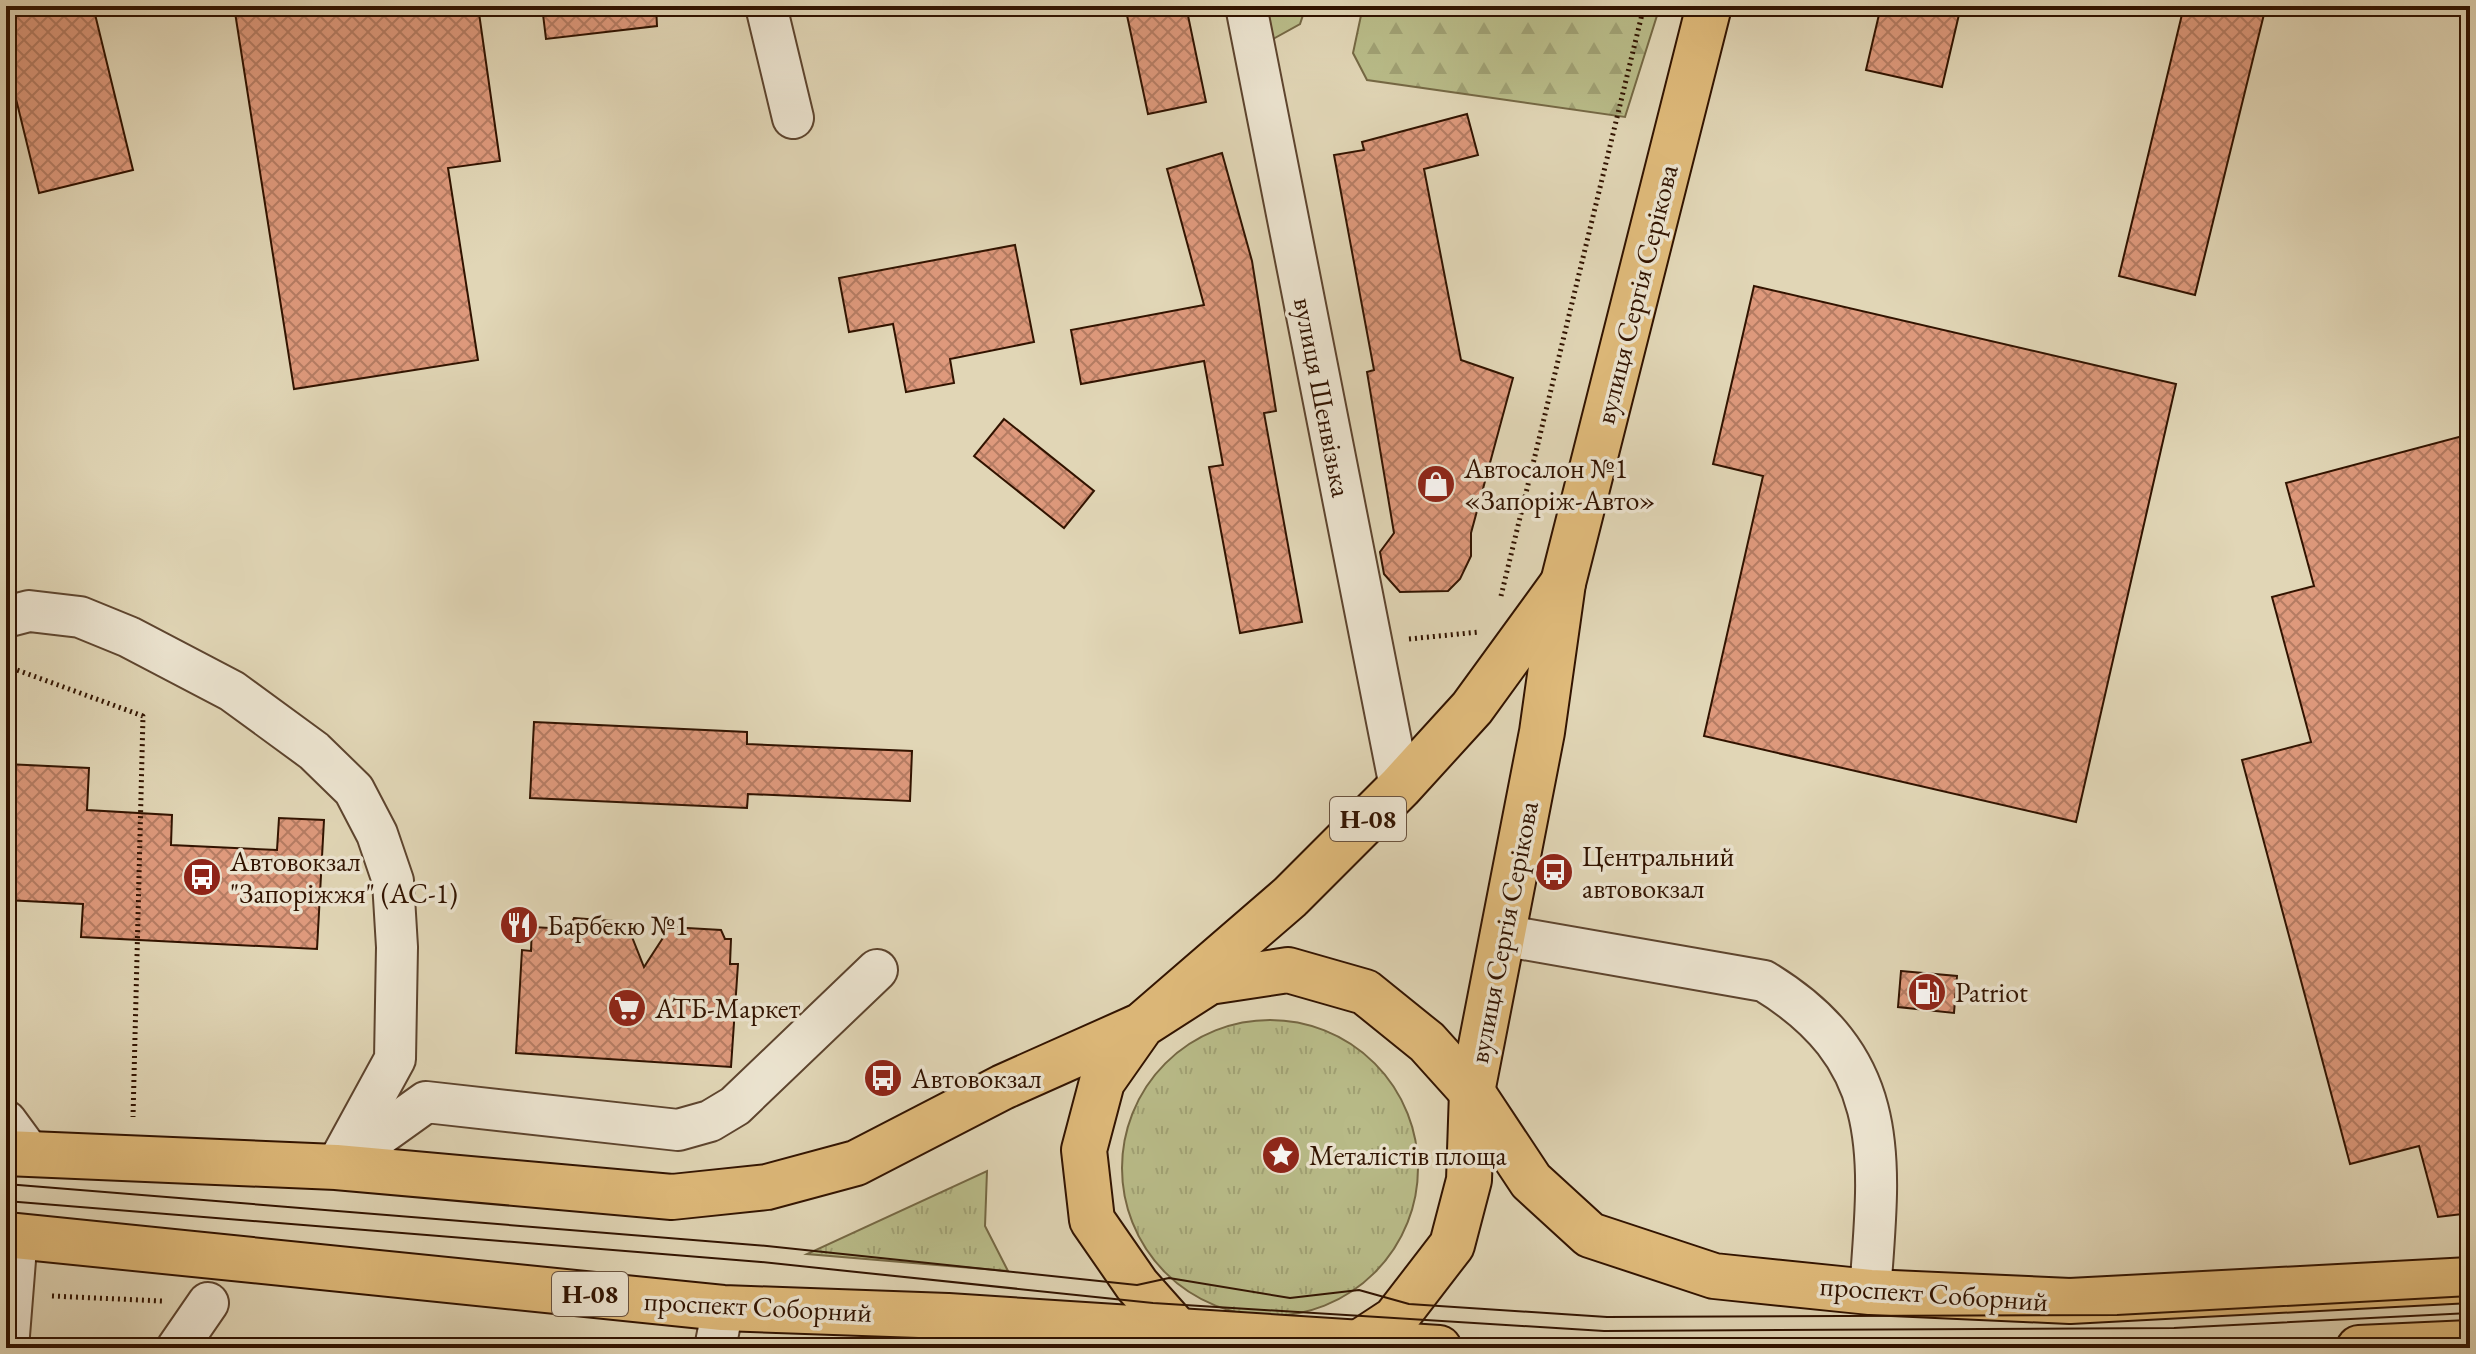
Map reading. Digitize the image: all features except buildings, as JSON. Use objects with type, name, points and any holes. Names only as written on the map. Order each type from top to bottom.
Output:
[{"type":"main road","name":"вулиця Сергія Серікова","points":[[1472,1092],[1542,732],[1563,583],[1709,6]]},
{"type":"main road","name":"вулиця Сергія Серікова","points":[[1142,1025],[1290,897],[1400,787],[1472,708],[1563,583]]},
{"type":"main road","name":"проспект Соборний","points":[[1142,1025],[1209,982],[1288,970],[1365,992],[1427,1042],[1472,1092],[1531,1181],[1590,1235],[1714,1276],[1870,1292],[2070,1301],[2470,1280]]},
{"type":"main road","name":"Н-08","points":[[19,1154],[336,1167],[672,1197],[767,1187],[856,1163],[1003,1087],[1142,1025]]},
{"type":"main road","points":[[1142,1025],[1102,1082],[1084,1150],[1092,1220],[1137,1285],[1176,1329]]},
{"type":"main road","name":"Н-08","points":[[1176,1329],[1360,1345],[1395,1319],[1452,1245],[1469,1180],[1472,1092]]},
{"type":"main road","name":"проспект Соборний","points":[[11,1235],[719,1328],[947,1332],[1176,1329]]},
{"type":"main road","points":[[2359,1348],[2470,1343]]},
{"type":"main road","points":[[1360,1345],[1439,1348]]},
{"type":"street","points":[[766,6],[793,118]]},
{"type":"street","name":"вулиця Шенвізька","points":[[1246,6],[1400,787]]},
{"type":"street","points":[[6,617],[29,611],[80,617],[129,637],[232,691],[314,751],[354,790],[377,834],[393,881],[397,947],[395,1059],[336,1167]]},
{"type":"street","points":[[1501,935],[1764,981],[1796,1000],[1830,1033],[1851,1062],[1873,1124],[1874,1231],[1870,1292]]},
{"type":"street","points":[[336,1167],[426,1102],[678,1130],[710,1121],[735,1106],[877,970]]},
{"type":"street","points":[[6,1121],[19,1154]]},
{"type":"street","points":[[8,1348],[11,1235]]},
{"type":"street","points":[[177,1348],[208,1303]]},
{"type":"path","points":[[1500,599],[1644,6]]},
{"type":"path","points":[[1372,643],[1494,630]]},
{"type":"path","points":[[6,666],[143,716],[133,1130]]},
{"type":"green space","points":[[1267,6],[1306,6],[1300,24],[1273,39]]},
{"type":"green space","points":[[1363,6],[1660,6],[1625,117],[1367,80],[1353,53]]},
{"type":"green space","points":[[1270,1020],[1299,1023],[1327,1031],[1375,1063],[1407,1111],[1415,1139],[1418,1168],[1415,1197],[1407,1225],[1375,1273],[1327,1305],[1299,1313],[1270,1316],[1241,1313],[1213,1305],[1165,1273],[1133,1225],[1125,1197],[1122,1168],[1125,1139],[1133,1111],[1165,1063],[1213,1031],[1241,1023]]},
{"type":"green space","points":[[987,1171],[985,1226],[1008,1271],[807,1254]]},
{"type":"tram line","points":[[6,1184],[767,1246],[1137,1285],[1169,1278],[1290,1298],[1359,1290],[1409,1304],[1607,1317],[2117,1315],[2470,1296]]},
{"type":"tram line","points":[[6,1201],[761,1262],[1153,1303],[1604,1331],[2174,1328],[2470,1313]]},
{"type":"place","name":"Автосалон №1 «Запоріж-Авто»","points":[[1436,484]]},
{"type":"place","name":"Центральний автовокзал","points":[[1554,872]]},
{"type":"place","name":"Автовокзал \"Запоріжжя\" (АС-1)","points":[[202,877]]},
{"type":"place","name":"Барбекю №1","points":[[519,925]]},
{"type":"place","name":"Patriot","points":[[1927,992]]},
{"type":"place","name":"АТБ-Маркет","points":[[627,1008]]},
{"type":"place","name":"Автовокзал","points":[[883,1078]]},
{"type":"place","name":"Металістів площа","points":[[1281,1155]]}]
